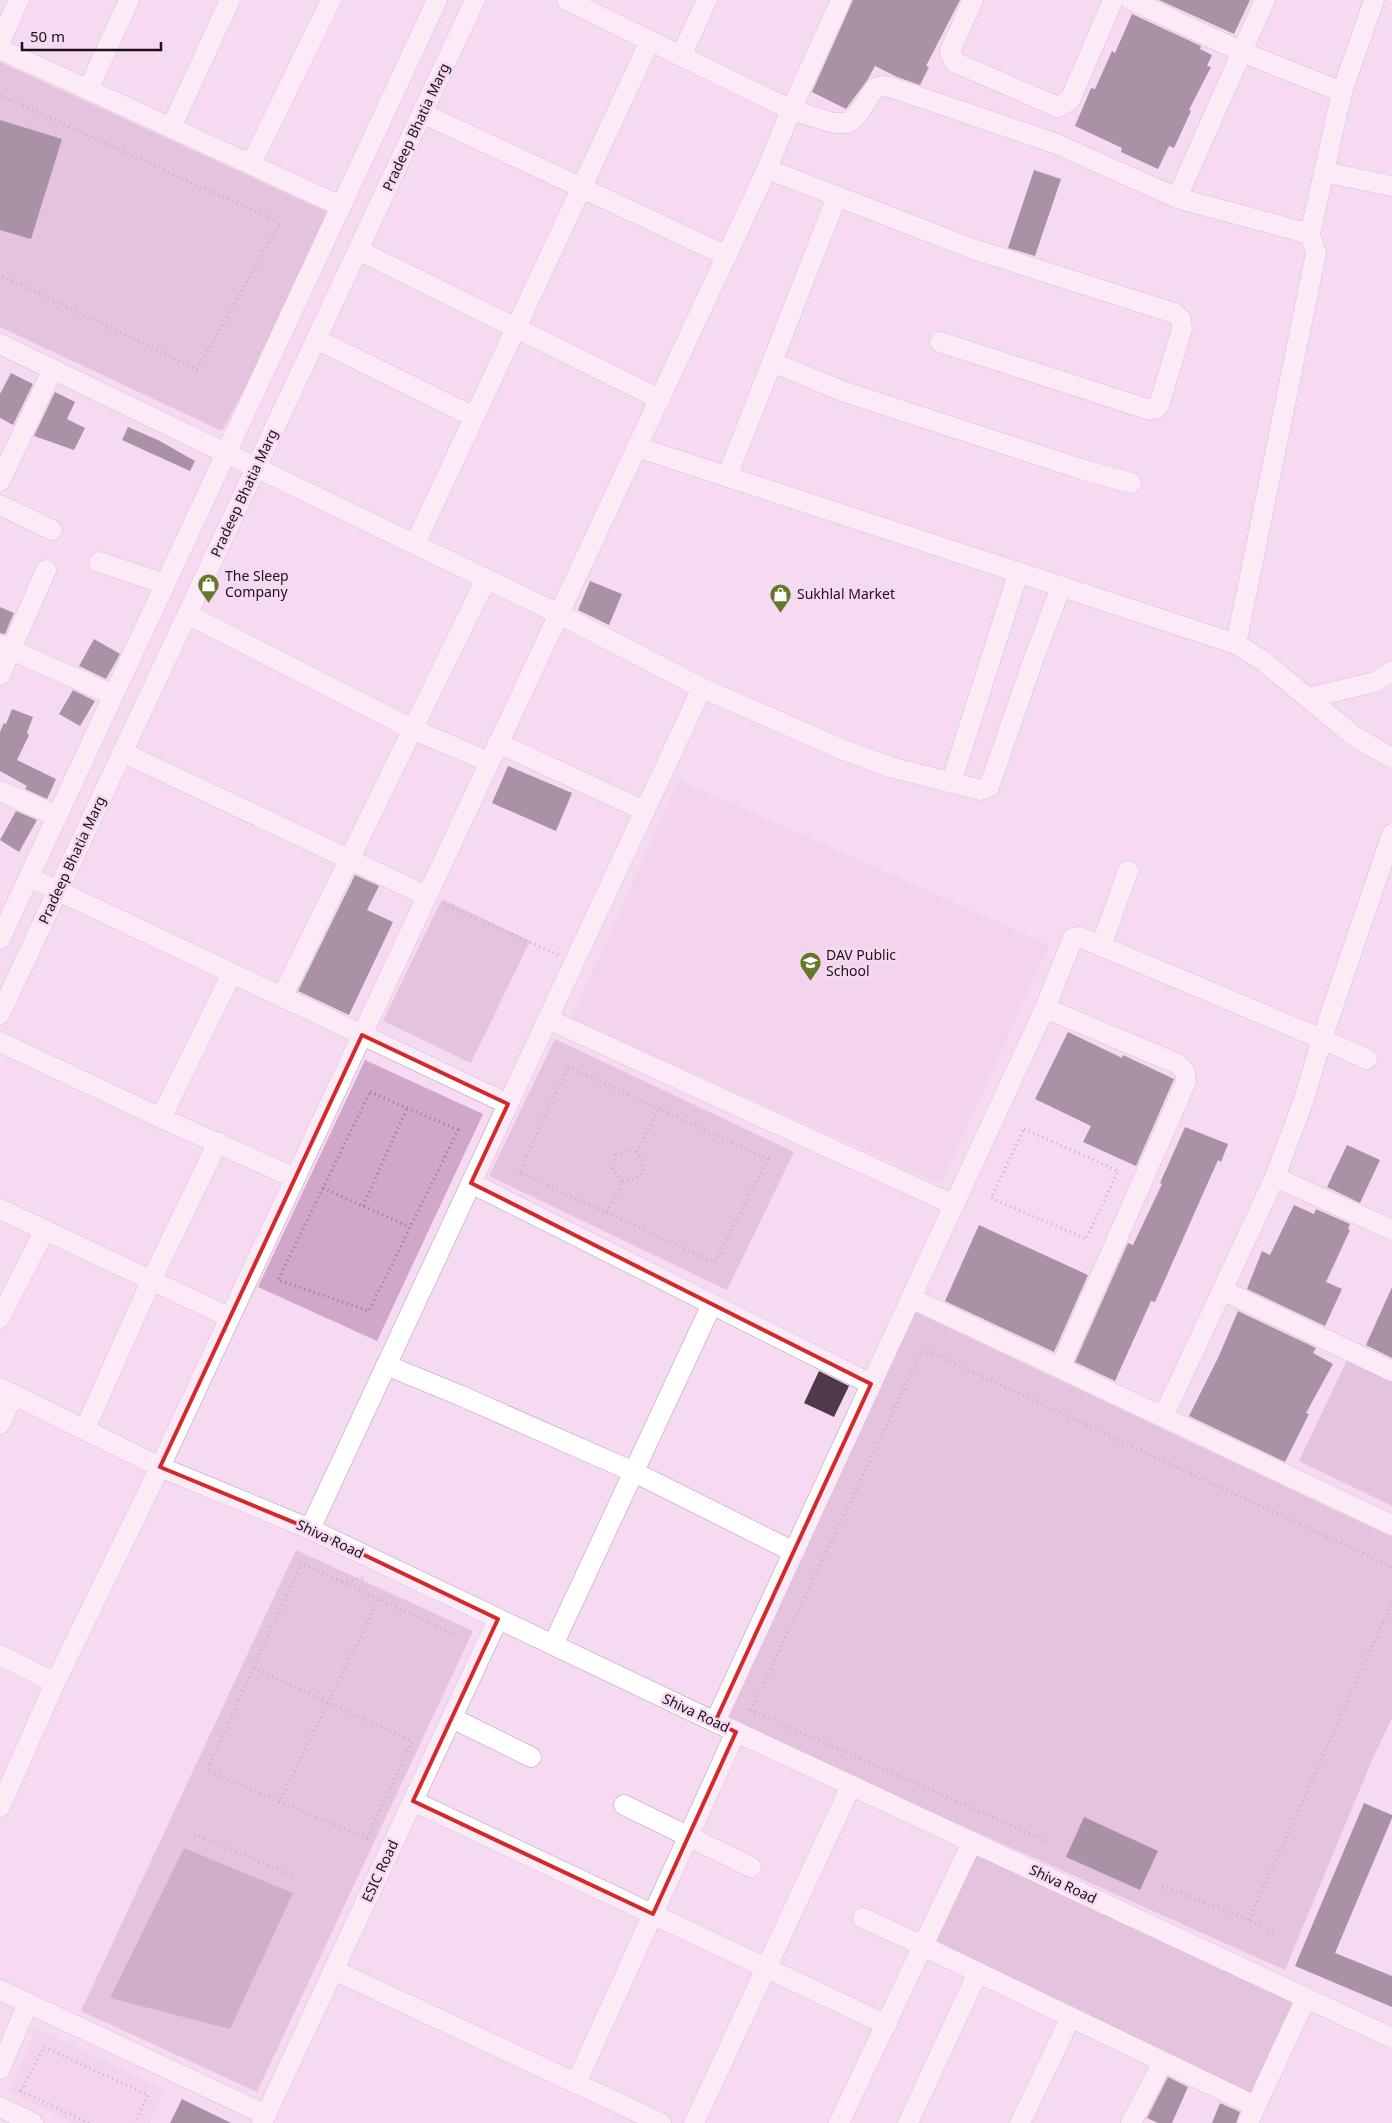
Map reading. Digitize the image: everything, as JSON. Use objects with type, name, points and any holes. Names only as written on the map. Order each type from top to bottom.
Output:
[{"type":"street","points":[[0,42],[19,0]]},
{"type":"street","points":[[88,90],[129,0]]},
{"type":"street","points":[[171,128],[230,0]]},
{"type":"street","points":[[251,164],[331,0]]},
{"type":"street","points":[[1,934],[437,0]]},
{"type":"street","name":"Pradeep Bhatia Marg","points":[[0,1014],[475,0]]},
{"type":"street","points":[[567,0],[791,110],[834,123],[848,123],[858,114],[875,88],[882,86],[890,87],[1057,144],[1177,198],[1310,234]]},
{"type":"street","points":[[681,56],[707,0]]},
{"type":"street","points":[[0,1807],[55,1683],[160,1467],[727,256],[841,0]]},
{"type":"street","points":[[974,0],[950,51],[954,62],[1058,107],[1070,100],[1113,0]]},
{"type":"street","points":[[1131,0],[1242,52],[1342,92]]},
{"type":"street","points":[[1177,198],[1264,0]]},
{"type":"street","points":[[1236,644],[1316,253],[1310,234],[1342,92],[1374,0]]},
{"type":"street","points":[[415,544],[650,41]]},
{"type":"street","points":[[0,49],[341,206]]},
{"type":"street","points":[[422,113],[727,256]]},
{"type":"street","points":[[767,169],[973,249],[1174,313],[1181,319],[1182,329],[1159,406],[1150,410],[940,342]]},
{"type":"street","points":[[1324,172],[1392,186]]},
{"type":"street","points":[[728,477],[837,196]]},
{"type":"street","points":[[358,250],[660,399]]},
{"type":"street","points":[[316,339],[474,417]]},
{"type":"street","points":[[0,344],[559,614],[702,688],[846,751],[890,767],[981,790],[989,787],[1061,587]]},
{"type":"street","points":[[772,362],[842,391],[1084,470],[1131,483]]},
{"type":"street","points":[[0,481],[53,369]]},
{"type":"street","points":[[637,447],[1018,574],[1236,644],[1262,660],[1354,736],[1392,758]]},
{"type":"street","points":[[0,505],[52,530]]},
{"type":"street","points":[[99,562],[165,584]]},
{"type":"street","points":[[0,675],[6,648],[46,570]]},
{"type":"street","points":[[951,783],[1018,574]]},
{"type":"street","points":[[282,996],[486,579]]},
{"type":"street","points":[[187,614],[412,728],[490,762]]},
{"type":"street","points":[[6,648],[114,695]]},
{"type":"street","points":[[1308,698],[1375,682],[1392,671]]},
{"type":"street","points":[[310,1529],[702,688]]},
{"type":"street","points":[[498,743],[645,810]]},
{"type":"street","points":[[122,752],[427,896]]},
{"type":"street","points":[[0,791],[57,816]]},
{"type":"street","points":[[1163,1417],[1274,1177],[1304,1098],[1322,1039],[1392,834]]},
{"type":"street","points":[[1101,946],[1128,871]]},
{"type":"street","points":[[29,877],[508,1104]]},
{"type":"street","points":[[716,1722],[1045,1008],[1073,938],[1080,937],[1367,1059]]},
{"type":"street","points":[[161,1118],[232,973]]},
{"type":"street","points":[[1045,1008],[1178,1064],[1185,1072],[1186,1082],[1060,1368]]},
{"type":"street","points":[[548,1019],[954,1205]]},
{"type":"street","points":[[0,1042],[161,1118],[295,1178]]},
{"type":"street","points":[[85,1429],[218,1142]]},
{"type":"street","points":[[1274,1177],[1392,1230]]},
{"type":"street","points":[[471,1183],[871,1384]]},
{"type":"street","points":[[0,1209],[229,1317]]},
{"type":"street","points":[[0,1318],[45,1230]]},
{"type":"street","points":[[1222,1290],[1392,1371]]},
{"type":"street","points":[[911,1298],[1392,1525]]},
{"type":"street","points":[[553,1645],[712,1304]]},
{"type":"street","points":[[386,1365],[634,1472],[794,1552]]},
{"type":"street","points":[[0,1424],[7,1392]]},
{"type":"street","name":"Shiva Road","points":[[7,1392],[160,1467],[310,1529],[736,1732],[1392,2038]]},
{"type":"street","name":"ESIC Road","points":[[264,2119],[498,1618]]},
{"type":"street","points":[[0,1655],[55,1683]]},
{"type":"street","points":[[452,1718],[531,1757]]},
{"type":"street","points":[[576,2083],[736,1732]]},
{"type":"street","points":[[694,2123],[851,1786]]},
{"type":"street","points":[[413,1801],[886,2025]]},
{"type":"street","points":[[624,1805],[751,1867]]},
{"type":"street","points":[[839,2123],[972,1842]]},
{"type":"street","points":[[863,1918],[1163,2062],[1251,2115],[1306,1998]]},
{"type":"street","points":[[334,1970],[661,2123]]},
{"type":"street","points":[[908,2123],[978,1972]]},
{"type":"street","points":[[0,1990],[264,2119]]},
{"type":"street","points":[[0,2069],[28,2003]]},
{"type":"street","points":[[1020,2123],[1071,2017]]},
{"type":"street","points":[[1131,2123],[1163,2062]]},
{"type":"street","points":[[0,2107],[33,2123]]},
{"type":"path","points":[[0,95],[280,224],[197,369],[0,275]]},
{"type":"path","points":[[427,896],[574,962]]},
{"type":"path","points":[[568,1066],[768,1159],[715,1263],[607,1212],[519,1172],[568,1066]]},
{"type":"path","points":[[370,1092],[407,1108],[458,1130],[369,1311],[278,1280],[370,1092]]},
{"type":"path","points":[[363,1206],[407,1108]]},
{"type":"path","points":[[637,1152],[659,1108]]},
{"type":"path","points":[[1024,1128],[1118,1171],[1086,1239],[992,1198],[1024,1128]]},
{"type":"path","points":[[628,1150],[637,1152],[643,1162],[643,1172],[636,1179],[622,1181],[612,1169],[616,1155],[628,1150]]},
{"type":"path","points":[[607,1212],[622,1181]]},
{"type":"path","points":[[323,1188],[410,1227]]},
{"type":"path","points":[[1048,1842],[751,1710],[923,1349],[1392,1567]]},
{"type":"path","points":[[254,1668],[412,1741],[367,1838],[207,1770],[301,1563],[456,1635]]},
{"type":"path","points":[[280,1802],[327,1702],[379,1599]]},
{"type":"path","points":[[1249,1920],[1392,1602]]},
{"type":"path","points":[[194,1834],[296,1877]]},
{"type":"path","points":[[1162,1886],[1249,1920],[1275,1934]]},
{"type":"path","points":[[89,2123],[21,2091],[44,2047],[148,2095],[134,2123]]},
{"type":"highlighted area","points":[[362,1035],[508,1104],[471,1183],[871,1384],[715,1722],[736,1732],[653,1914],[413,1801],[498,1619],[310,1529],[160,1467]]},
{"type":"shaded area","points":[[0,62],[336,216],[222,431],[0,327]]},
{"type":"shaded area","name":"DAV Public School","points":[[679,780],[1049,945],[941,1184],[571,1019]]},
{"type":"shaded area","points":[[442,899],[530,941],[471,1063],[383,1021]]},
{"type":"shaded area","points":[[555,1039],[794,1152],[727,1290],[489,1176]]},
{"type":"shaded area","points":[[365,1060],[483,1114],[377,1341],[258,1287]]},
{"type":"shaded area","points":[[915,1312],[1392,1537],[1392,1718],[1372,1760],[1285,1970],[726,1720]]},
{"type":"shaded area","points":[[1348,1358],[1392,1379],[1392,1506],[1299,1461]]},
{"type":"shaded area","points":[[296,1550],[473,1631],[257,2092],[81,2011]]},
{"type":"shaded area","points":[[972,1842],[1306,1998],[1255,2106],[923,1946]]},
{"type":"shaded area","points":[[184,1848],[293,1893],[230,2029],[110,1998]]},
{"type":"shaded area","points":[[36,2028],[165,2090],[150,2123],[74,2123],[9,2092]]},
{"type":"building","points":[[853,0],[960,0],[926,66],[929,67],[920,85],[897,77],[875,66],[846,109],[812,92]]},
{"type":"building","points":[[1159,0],[1250,0],[1234,34]]},
{"type":"building","points":[[1132,14],[1201,46],[1200,49],[1212,55],[1207,66],[1211,67],[1189,110],[1191,111],[1174,148],[1169,146],[1158,169],[1121,152],[1122,148],[1075,126],[1091,88],[1095,89],[1112,51],[1115,53]]},
{"type":"building","points":[[0,120],[62,139],[31,239],[0,230]]},
{"type":"building","points":[[1034,170],[1061,179],[1035,256],[1008,248]]},
{"type":"building","points":[[11,373],[33,384],[13,425],[0,418],[0,394]]},
{"type":"building","points":[[55,392],[75,402],[67,419],[85,428],[74,450],[34,436]]},
{"type":"building","points":[[128,427],[158,440],[195,461],[190,471],[122,440]]},
{"type":"building","points":[[590,581],[622,594],[609,625],[578,610]]},
{"type":"building","points":[[0,607],[14,613],[5,634],[0,633]]},
{"type":"building","points":[[94,639],[120,654],[106,679],[79,666]]},
{"type":"building","points":[[73,690],[95,701],[80,726],[59,714]]},
{"type":"building","points":[[12,709],[33,717],[27,733],[29,735],[17,760],[56,779],[47,799],[25,789],[27,786],[0,771],[0,732],[4,723],[6,724]]},
{"type":"building","points":[[508,766],[572,793],[556,831],[492,803]]},
{"type":"building","points":[[16,811],[37,820],[19,852],[0,840]]},
{"type":"building","points":[[355,875],[379,886],[367,910],[393,922],[349,1015],[298,991]]},
{"type":"building","points":[[1068,1032],[1122,1058],[1123,1055],[1174,1079],[1136,1166],[1083,1142],[1091,1126],[1035,1099]]},
{"type":"building","points":[[1185,1127],[1228,1144],[1221,1162],[1218,1160],[1155,1302],[1151,1301],[1115,1381],[1075,1362],[1128,1243],[1133,1245],[1162,1184],[1160,1183]]},
{"type":"building","points":[[1347,1145],[1380,1160],[1360,1203],[1327,1187]]},
{"type":"building","points":[[1294,1205],[1314,1214],[1316,1209],[1350,1224],[1348,1229],[1350,1230],[1326,1282],[1342,1289],[1325,1326],[1247,1289],[1262,1251],[1270,1255]]},
{"type":"building","points":[[979,1225],[1088,1275],[1054,1352],[945,1301]]},
{"type":"building","points":[[1392,1287],[1392,1358],[1366,1345]]},
{"type":"building","points":[[1238,1311],[1316,1348],[1313,1353],[1333,1364],[1306,1413],[1309,1414],[1285,1462],[1189,1416],[1218,1358]]},
{"type":"building","points":[[819,1371],[849,1386],[834,1417],[804,1403]]},
{"type":"building","points":[[1364,1803],[1392,1815],[1392,1818],[1335,1953],[1392,1976],[1392,2007],[1295,1966]]},
{"type":"building","points":[[1084,1817],[1158,1851],[1140,1890],[1066,1857]]},
{"type":"building","points":[[1168,2077],[1188,2087],[1172,2123],[1158,2123],[1147,2118]]},
{"type":"building","points":[[182,2099],[231,2123],[170,2123]]},
{"type":"building","points":[[1220,2103],[1240,2112],[1236,2123],[1212,2123]]},
{"type":"place","name":"The Sleep Company","points":[[209,603]]},
{"type":"place","name":"Sukhlal Market","points":[[781,613]]},
{"type":"place","name":"DAV Public School","points":[[810,982]]}]
